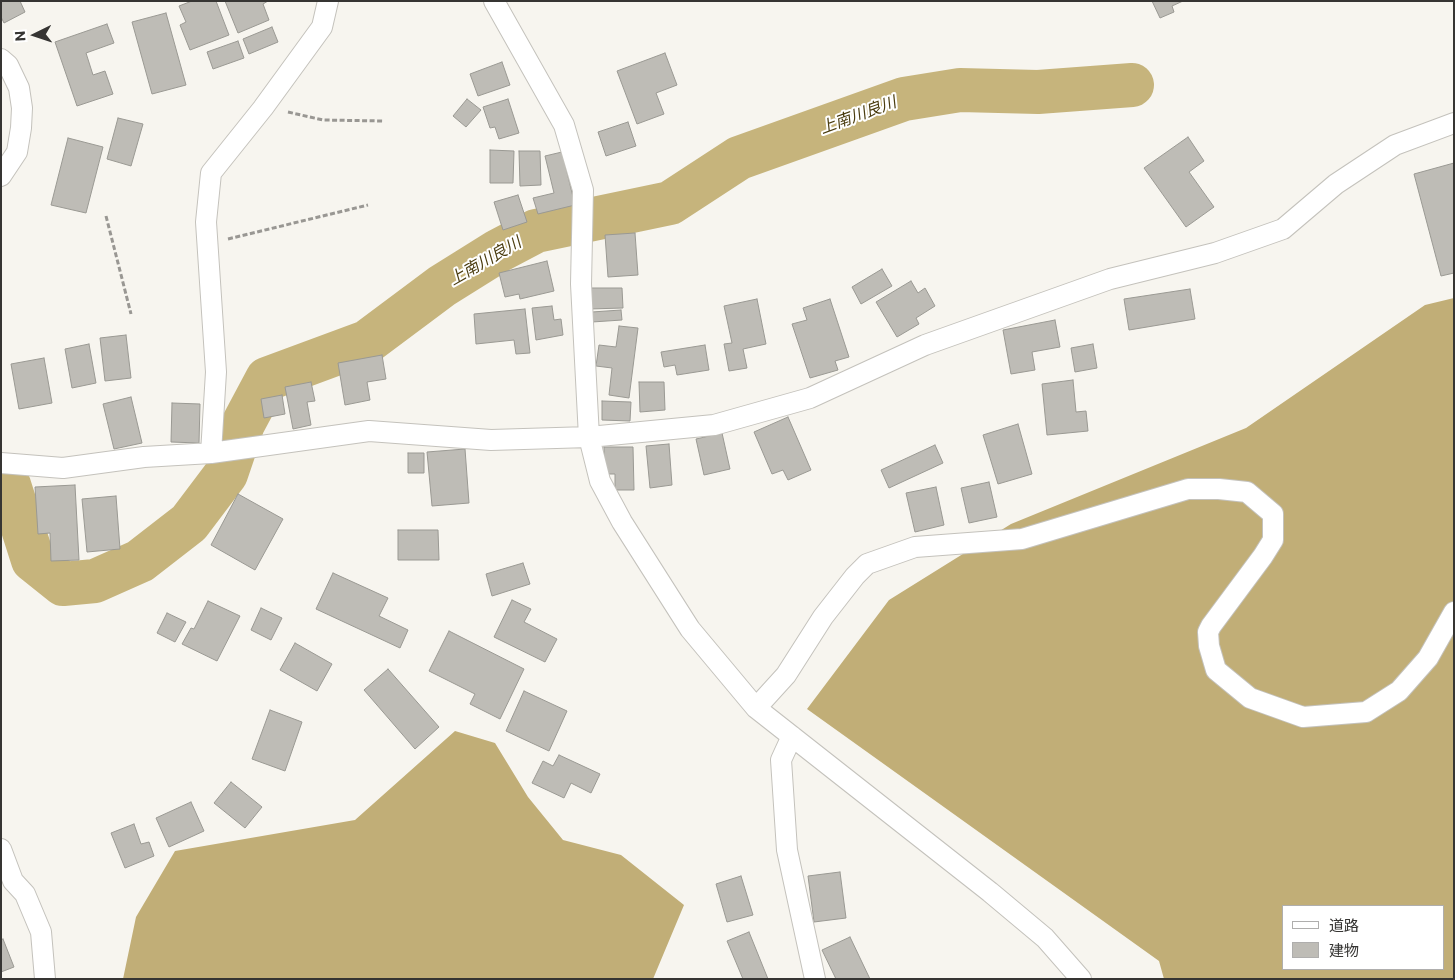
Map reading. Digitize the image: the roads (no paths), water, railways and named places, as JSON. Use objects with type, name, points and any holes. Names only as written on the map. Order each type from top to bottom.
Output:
[{"type":"street","points":[[211,453],[216,372],[206,222],[211,173],[264,108],[322,27],[328,1]]},
{"type":"street","points":[[494,1],[564,125],[583,190],[581,284],[589,437],[600,481],[622,522],[690,629],[756,708],[990,892],[1045,938],[1081,979]]},
{"type":"street","points":[[1,59],[8,65],[19,88],[22,108],[22,128],[17,152],[1,176]]},
{"type":"street","points":[[1,463],[63,468],[144,458],[211,453],[369,431],[491,440],[589,437],[714,425],[810,398],[925,345],[1110,280],[1214,253],[1283,229],[1336,184],[1395,145],[1454,123]]},
{"type":"street","points":[[756,708],[786,675],[823,617],[855,576],[867,564],[915,547],[1022,539],[1188,489],[1219,489],[1247,492],[1273,514],[1273,540],[1208,632],[1209,646],[1216,670],[1250,698],[1303,717],[1366,712],[1399,691],[1405,685],[1428,658],[1454,612]]},
{"type":"street","points":[[792,736],[781,760],[787,850],[815,979]]},
{"type":"street","points":[[1,849],[13,881],[25,894],[42,932],[45,979]]},
{"type":"waterway","name":"上南川良川","points":[[1,485],[9,485],[33,560],[63,584],[95,581],[140,561],[189,523],[226,474],[243,424],[267,379],[367,342],[442,286],[498,251],[536,231],[670,203],[739,158],[904,99],[960,90],[1038,92],[1132,85]]}]
